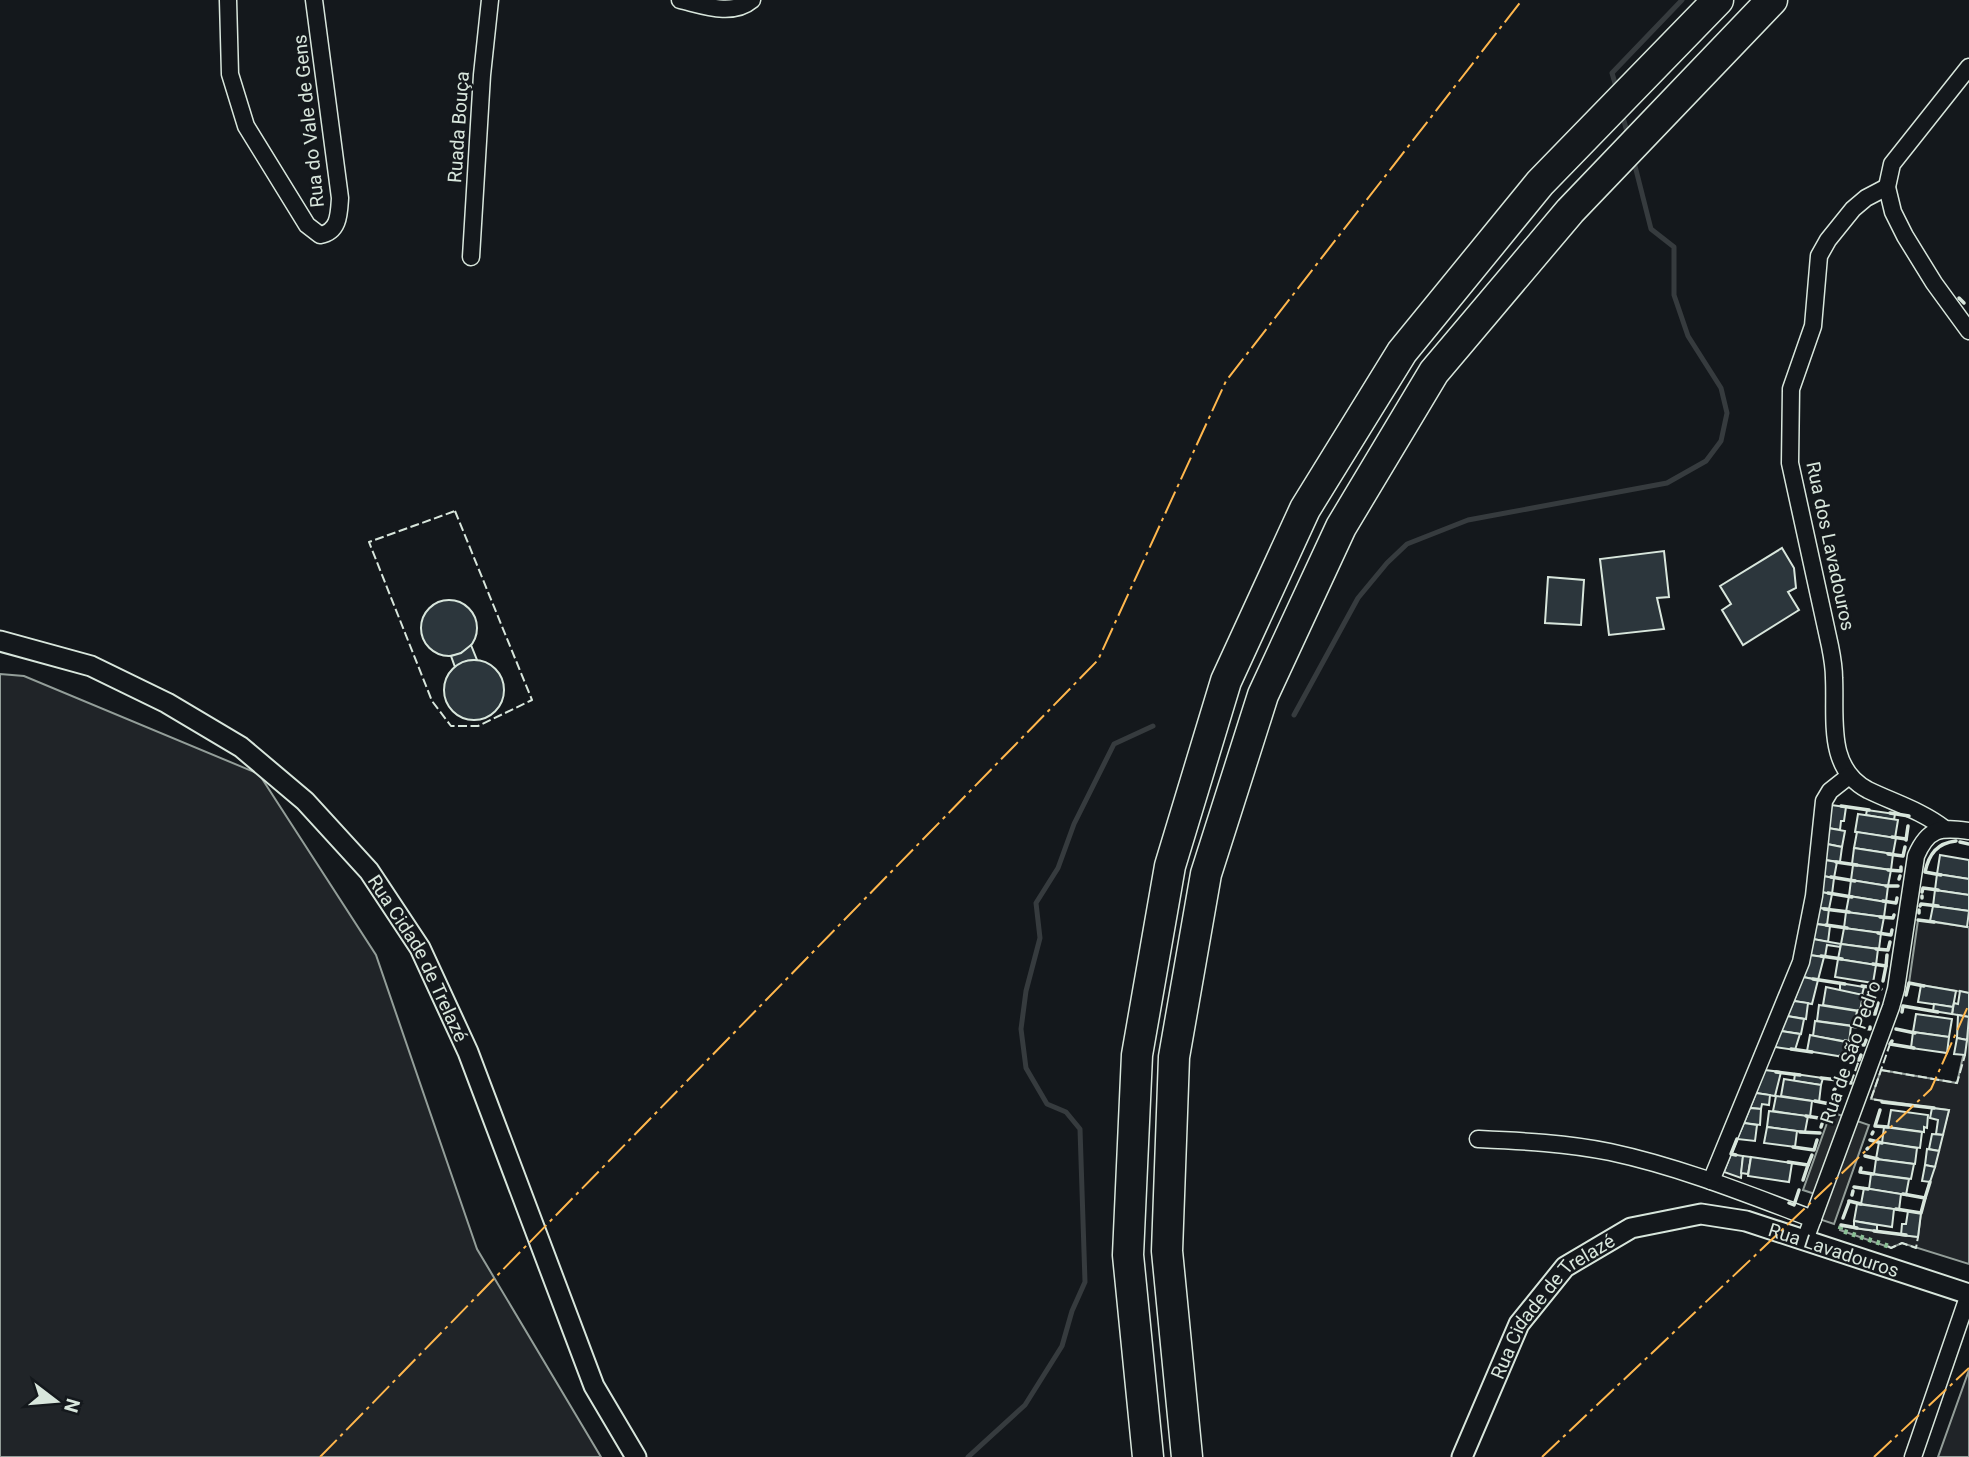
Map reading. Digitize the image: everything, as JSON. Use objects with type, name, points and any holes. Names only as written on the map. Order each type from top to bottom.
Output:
[{"type":"highway","points":[[1148,1457],[1128,1255],[1137,1055],[1170,866],[1226,681],[1305,509],[1402,352],[1540,183],[1718,0]]},
{"type":"highway","points":[[1187,1457],[1167,1251],[1174,1057],[1206,874],[1263,695],[1341,527],[1434,372],[1570,211],[1772,0]]},
{"type":"street","name":"Rua do Vale de Gens","points":[[228,0],[230,74],[246,126],[307,225],[320,235],[335,227],[340,198],[314,0]]},
{"type":"street","name":"Ruada Bouça","points":[[471,257],[482,75],[490,0]]},
{"type":"street","points":[[680,0],[730,9],[747,5],[752,0]]},
{"type":"street","points":[[1969,67],[1892,164],[1887,187],[1893,212],[1905,236],[1934,283],[1969,331]]},
{"type":"street","name":"Rua dos Lavadouros","points":[[1849,776],[1840,759],[1835,738],[1834,676],[1830,646],[1790,463],[1789,418],[1791,389],[1813,326],[1819,256],[1853,209],[1866,198],[1887,187]]},
{"type":"street","name":"Rua Cidade de Trelazé","points":[[0,641],[91,666],[167,703],[240,747],[305,801],[369,872],[421,948],[468,1052],[594,1387],[636,1457]]},
{"type":"street","points":[[1711,1181],[1801,962],[1814,896],[1824,801],[1830,791],[1849,776],[1866,788],[1927,815],[1945,829],[1969,831]]},
{"type":"street","name":"Rua de São Pedro","points":[[1805,1240],[1896,989],[1916,856],[1922,842],[1932,832],[1945,829]]},
{"type":"street","points":[[1478,1139],[1563,1144],[1610,1152],[1711,1181],[1813,1219]]},
{"type":"street","name":"Rua Cidade de Trelazé","points":[[1462,1457],[1519,1324],[1565,1267],[1631,1228],[1697,1215]]},
{"type":"street","name":"Rua Lavadouros","points":[[1697,1215],[1746,1221],[1969,1294]]},
{"type":"street","points":[[1913,1457],[1969,1294]]},
{"type":"shaded area","points":[[0,674],[24,676],[259,774],[376,955],[477,1249],[601,1457],[0,1457]]},
{"type":"shaded area","points":[[1918,920],[1969,927],[1969,993],[1909,983]]},
{"type":"shaded area","points":[[1969,1030],[1969,1264],[1902,1243],[1891,1248],[1840,1230],[1841,1226],[1918,1237],[1921,1213],[1949,1110],[1871,1099],[1881,1070],[1957,1083]]},
{"type":"shaded area","points":[[1831,1112],[1869,1125],[1834,1224],[1813,1217],[1821,1196],[1803,1190]]},
{"type":"shaded area","points":[[1969,1370],[1969,1457],[1938,1457]]},
{"type":"building","points":[[1782,548],[1794,568],[1796,588],[1788,592],[1799,610],[1743,645],[1722,610],[1731,604],[1720,586]]},
{"type":"building","points":[[1664,551],[1669,597],[1657,598],[1664,629],[1609,635],[1600,559]]},
{"type":"building","points":[[1548,577],[1584,580],[1581,625],[1545,623]]},
{"type":"building","points":[[449,600],[460,602],[469,608],[475,617],[475,639],[469,648],[460,654],[449,656],[438,654],[429,648],[423,639],[421,628],[423,617],[429,608],[438,602]]},
{"type":"building","points":[[471,645],[477,660],[455,667],[451,656],[461,653]]},
{"type":"building","points":[[474,660],[491,665],[499,673],[504,690],[499,707],[491,715],[474,720],[457,715],[449,707],[444,690],[449,673],[457,665]]},
{"type":"building","points":[[1831,805],[1846,807],[1840,830],[1828,828]]},
{"type":"building","points":[[1867,810],[1895,814],[1894,820],[1866,815]]},
{"type":"building","points":[[1858,814],[1898,820],[1895,838],[1855,832]]},
{"type":"building","points":[[1828,828],[1845,831],[1842,847],[1827,844]]},
{"type":"building","points":[[1857,832],[1896,838],[1893,854],[1854,848]]},
{"type":"building","points":[[1827,844],[1842,847],[1840,862],[1825,860]]},
{"type":"building","points":[[1854,848],[1893,854],[1891,870],[1852,864]]},
{"type":"building","points":[[1940,855],[1969,860],[1969,879],[1937,874]]},
{"type":"building","points":[[1825,860],[1837,862],[1834,878],[1823,876]]},
{"type":"building","points":[[1853,865],[1891,870],[1888,886],[1851,880]]},
{"type":"building","points":[[1937,874],[1969,879],[1969,895],[1935,890]]},
{"type":"building","points":[[1823,876],[1834,878],[1832,894],[1821,892]]},
{"type":"building","points":[[1851,880],[1888,886],[1886,902],[1849,896]]},
{"type":"building","points":[[1935,890],[1969,895],[1969,911],[1933,906]]},
{"type":"building","points":[[1821,892],[1832,894],[1829,909],[1818,908]]},
{"type":"building","points":[[1849,896],[1886,902],[1884,917],[1846,912]]},
{"type":"building","points":[[1933,906],[1969,911],[1967,927],[1930,921]]},
{"type":"building","points":[[1818,908],[1829,909],[1827,925],[1816,924]]},
{"type":"building","points":[[1846,912],[1884,917],[1881,933],[1844,928]]},
{"type":"building","points":[[1816,924],[1830,926],[1828,942],[1813,939]]},
{"type":"building","points":[[1844,928],[1881,933],[1879,949],[1841,944]]},
{"type":"building","points":[[1813,939],[1841,944],[1840,947],[1827,945],[1825,957],[1809,955]]},
{"type":"building","points":[[1841,944],[1878,949],[1876,965],[1838,959]]},
{"type":"building","points":[[1809,955],[1824,957],[1818,980],[1803,977]]},
{"type":"building","points":[[1838,959],[1876,965],[1873,983],[1835,977]]},
{"type":"building","points":[[1803,977],[1818,980],[1812,1004],[1794,1001]]},
{"type":"building","points":[[1840,983],[1864,987],[1862,995],[1840,991]]},
{"type":"building","points":[[1921,985],[1956,991],[1953,1007],[1918,1002]]},
{"type":"building","points":[[1826,987],[1863,995],[1860,1011],[1823,1005]]},
{"type":"building","points":[[1960,991],[1969,993],[1969,1017],[1952,1014],[1954,1003],[1958,1004]]},
{"type":"building","points":[[1794,1001],[1808,1003],[1806,1019],[1787,1016]]},
{"type":"building","points":[[1934,1004],[1953,1007],[1952,1014],[1933,1011]]},
{"type":"building","points":[[1819,1005],[1857,1011],[1854,1026],[1817,1021]]},
{"type":"building","points":[[1916,1014],[1952,1019],[1949,1037],[1913,1032]]},
{"type":"building","points":[[1958,1015],[1969,1017],[1967,1040],[1957,1038]]},
{"type":"building","points":[[1787,1016],[1804,1019],[1801,1034],[1781,1031]]},
{"type":"building","points":[[1815,1021],[1851,1026],[1849,1042],[1813,1036]]},
{"type":"building","points":[[1781,1031],[1800,1034],[1795,1050],[1775,1047]]},
{"type":"building","points":[[1913,1032],[1949,1037],[1947,1053],[1911,1048]]},
{"type":"building","points":[[1810,1035],[1846,1042],[1844,1057],[1807,1051]]},
{"type":"building","points":[[1957,1038],[1967,1040],[1965,1055],[1954,1054]]},
{"type":"building","points":[[1765,1070],[1781,1072],[1775,1096],[1756,1093]]},
{"type":"building","points":[[1795,1074],[1823,1078],[1821,1085],[1794,1081]]},
{"type":"building","points":[[1784,1079],[1821,1085],[1819,1102],[1781,1096]]},
{"type":"building","points":[[1756,1093],[1770,1095],[1769,1105],[1762,1104],[1761,1109],[1750,1108]]},
{"type":"building","points":[[1776,1096],[1812,1101],[1810,1117],[1773,1111]]},
{"type":"building","points":[[1750,1108],[1761,1109],[1760,1125],[1744,1123]]},
{"type":"building","points":[[1932,1108],[1949,1110],[1943,1135],[1936,1134],[1938,1120],[1930,1118]]},
{"type":"building","points":[[1891,1110],[1928,1115],[1927,1128],[1924,1127],[1924,1132],[1888,1127]]},
{"type":"building","points":[[1769,1111],[1808,1116],[1805,1132],[1767,1127]]},
{"type":"building","points":[[1744,1123],[1757,1125],[1755,1141],[1737,1139]]},
{"type":"building","points":[[1767,1127],[1797,1131],[1795,1147],[1764,1143]]},
{"type":"building","points":[[1884,1127],[1922,1132],[1920,1148],[1882,1143]]},
{"type":"building","points":[[1932,1134],[1943,1135],[1939,1151],[1929,1149]]},
{"type":"building","points":[[1879,1142],[1917,1148],[1915,1164],[1876,1159]]},
{"type":"building","points":[[1927,1149],[1939,1151],[1935,1167],[1925,1165]]},
{"type":"building","points":[[1731,1154],[1743,1156],[1741,1178],[1724,1172]]},
{"type":"building","points":[[1743,1156],[1751,1157],[1748,1174],[1741,1173]]},
{"type":"building","points":[[1751,1157],[1792,1163],[1789,1182],[1748,1176]]},
{"type":"building","points":[[1876,1159],[1914,1164],[1911,1179],[1874,1174]]},
{"type":"building","points":[[1925,1165],[1935,1167],[1930,1182],[1922,1181]]},
{"type":"building","points":[[1871,1174],[1909,1179],[1906,1195],[1869,1189]]},
{"type":"building","points":[[1864,1188],[1901,1194],[1899,1210],[1861,1204]]},
{"type":"building","points":[[1857,1204],[1894,1209],[1892,1227],[1854,1221]]},
{"type":"building","points":[[1908,1211],[1921,1213],[1918,1237],[1901,1235],[1902,1224],[1906,1224]]},
{"type":"building","points":[[1854,1221],[1877,1225],[1877,1231],[1854,1228]]},
{"type":"waterway","points":[[1617,90],[1612,73],[1682,0]]},
{"type":"waterway","points":[[1622,114],[1628,135]]},
{"type":"waterway","points":[[1294,715],[1358,598],[1407,544],[1468,520],[1667,483],[1706,461],[1721,441],[1727,413],[1721,388],[1688,336],[1674,295],[1674,247],[1651,229],[1633,158]]},
{"type":"waterway","points":[[968,1457],[1025,1405],[1062,1346],[1072,1311],[1085,1282],[1080,1129],[1066,1112],[1047,1104],[1026,1068],[1021,1029],[1026,991],[1040,938],[1036,903],[1058,868],[1074,824],[1114,744],[1153,726]]},
{"type":"hedge","points":[[1841,1226],[1840,1230],[1888,1246]]},
{"type":"fence","points":[[455,511],[532,700],[478,726],[451,726],[432,701],[369,542],[455,511]]},
{"type":"fence","points":[[1883,1101],[1871,1099],[1890,1044]]},
{"type":"fence","points":[[1881,1070],[1957,1083],[1965,1055]]},
{"type":"fence","points":[[1851,1083],[1859,1060]]},
{"type":"fence","points":[[1888,1246],[1891,1248],[1902,1243],[1916,1248],[1918,1237]]},
{"type":"wall","points":[[1959,298],[1964,303]]},
{"type":"wall","points":[[1841,806],[1869,810]]},
{"type":"wall","points":[[1890,813],[1909,816]]},
{"type":"wall","points":[[1906,840],[1908,826]]},
{"type":"wall","points":[[1892,837],[1906,839]]},
{"type":"wall","points":[[1941,875],[1925,872],[1929,860],[1939,847],[1956,841]]},
{"type":"wall","points":[[1960,842],[1969,844]]},
{"type":"wall","points":[[1888,854],[1903,856],[1905,847]]},
{"type":"wall","points":[[1836,862],[1857,865]]},
{"type":"wall","points":[[1888,870],[1901,871],[1901,867]]},
{"type":"wall","points":[[1831,877],[1855,881]]},
{"type":"wall","points":[[1886,886],[1898,886]]},
{"type":"wall","points":[[1922,892],[1923,888],[1938,890]]},
{"type":"wall","points":[[1828,893],[1852,897]]},
{"type":"wall","points":[[1883,901],[1896,903],[1897,898]]},
{"type":"wall","points":[[1920,906],[1938,906]]},
{"type":"wall","points":[[1824,909],[1849,912]]},
{"type":"wall","points":[[1880,917],[1893,918],[1894,915]]},
{"type":"wall","points":[[1918,920],[1934,922]]},
{"type":"wall","points":[[1826,925],[1847,928]]},
{"type":"wall","points":[[1878,933],[1891,935],[1892,930]]},
{"type":"wall","points":[[1876,949],[1888,950],[1890,942]]},
{"type":"wall","points":[[1873,964],[1886,966],[1887,955]]},
{"type":"wall","points":[[1821,956],[1842,959]]},
{"type":"wall","points":[[1883,981],[1886,966]]},
{"type":"wall","points":[[1813,979],[1845,984]]},
{"type":"wall","points":[[1906,995],[1909,983],[1924,986]]},
{"type":"wall","points":[[1862,986],[1881,989]]},
{"type":"wall","points":[[1858,1011],[1875,1014],[1878,1003]]},
{"type":"wall","points":[[1902,1012],[1903,1006],[1938,1012]]},
{"type":"wall","points":[[1851,1026],[1870,1027]]},
{"type":"wall","points":[[1896,1029],[1915,1033]]},
{"type":"wall","points":[[1845,1041],[1864,1045],[1866,1040]]},
{"type":"wall","points":[[1892,1041],[1890,1044],[1914,1048]]},
{"type":"wall","points":[[1791,1049],[1812,1052]]},
{"type":"wall","points":[[1840,1056],[1859,1060],[1861,1055]]},
{"type":"wall","points":[[1776,1072],[1800,1075]]},
{"type":"wall","points":[[1821,1078],[1838,1080],[1837,1082]]},
{"type":"wall","points":[[1838,1080],[1851,1083]]},
{"type":"wall","points":[[1815,1101],[1830,1104],[1833,1095]]},
{"type":"wall","points":[[1882,1102],[1934,1108]]},
{"type":"wall","points":[[1880,1110],[1875,1126],[1888,1127]]},
{"type":"wall","points":[[1806,1116],[1825,1117]]},
{"type":"wall","points":[[1800,1132],[1820,1133]]},
{"type":"wall","points":[[1736,1155],[1731,1154],[1737,1139]]},
{"type":"wall","points":[[1793,1147],[1814,1150],[1817,1140]]},
{"type":"wall","points":[[1870,1140],[1882,1143]]},
{"type":"wall","points":[[1788,1162],[1808,1165],[1812,1155]]},
{"type":"wall","points":[[1865,1156],[1878,1159]]},
{"type":"wall","points":[[1803,1180],[1808,1165]]},
{"type":"wall","points":[[1861,1168],[1860,1172],[1873,1174]]},
{"type":"wall","points":[[1903,1194],[1925,1198],[1930,1182]]},
{"type":"wall","points":[[1854,1187],[1868,1189]]},
{"type":"wall","points":[[1789,1203],[1794,1205],[1799,1190]]},
{"type":"wall","points":[[1852,1195],[1853,1191]]},
{"type":"wall","points":[[1896,1209],[1921,1213],[1925,1198]]},
{"type":"wall","points":[[1849,1201],[1861,1204]]},
{"type":"wall","points":[[1843,1218],[1849,1202]]},
{"type":"wall","points":[[1841,1225],[1857,1228]]},
{"type":"wall","points":[[1874,1231],[1906,1235]]},
{"type":"power","points":[[320,1457],[1098,660],[1226,381],[1522,0]]},
{"type":"power","points":[[1542,1457],[1931,1089],[1969,1004]]},
{"type":"power","points":[[1874,1457],[1969,1368]]}]
